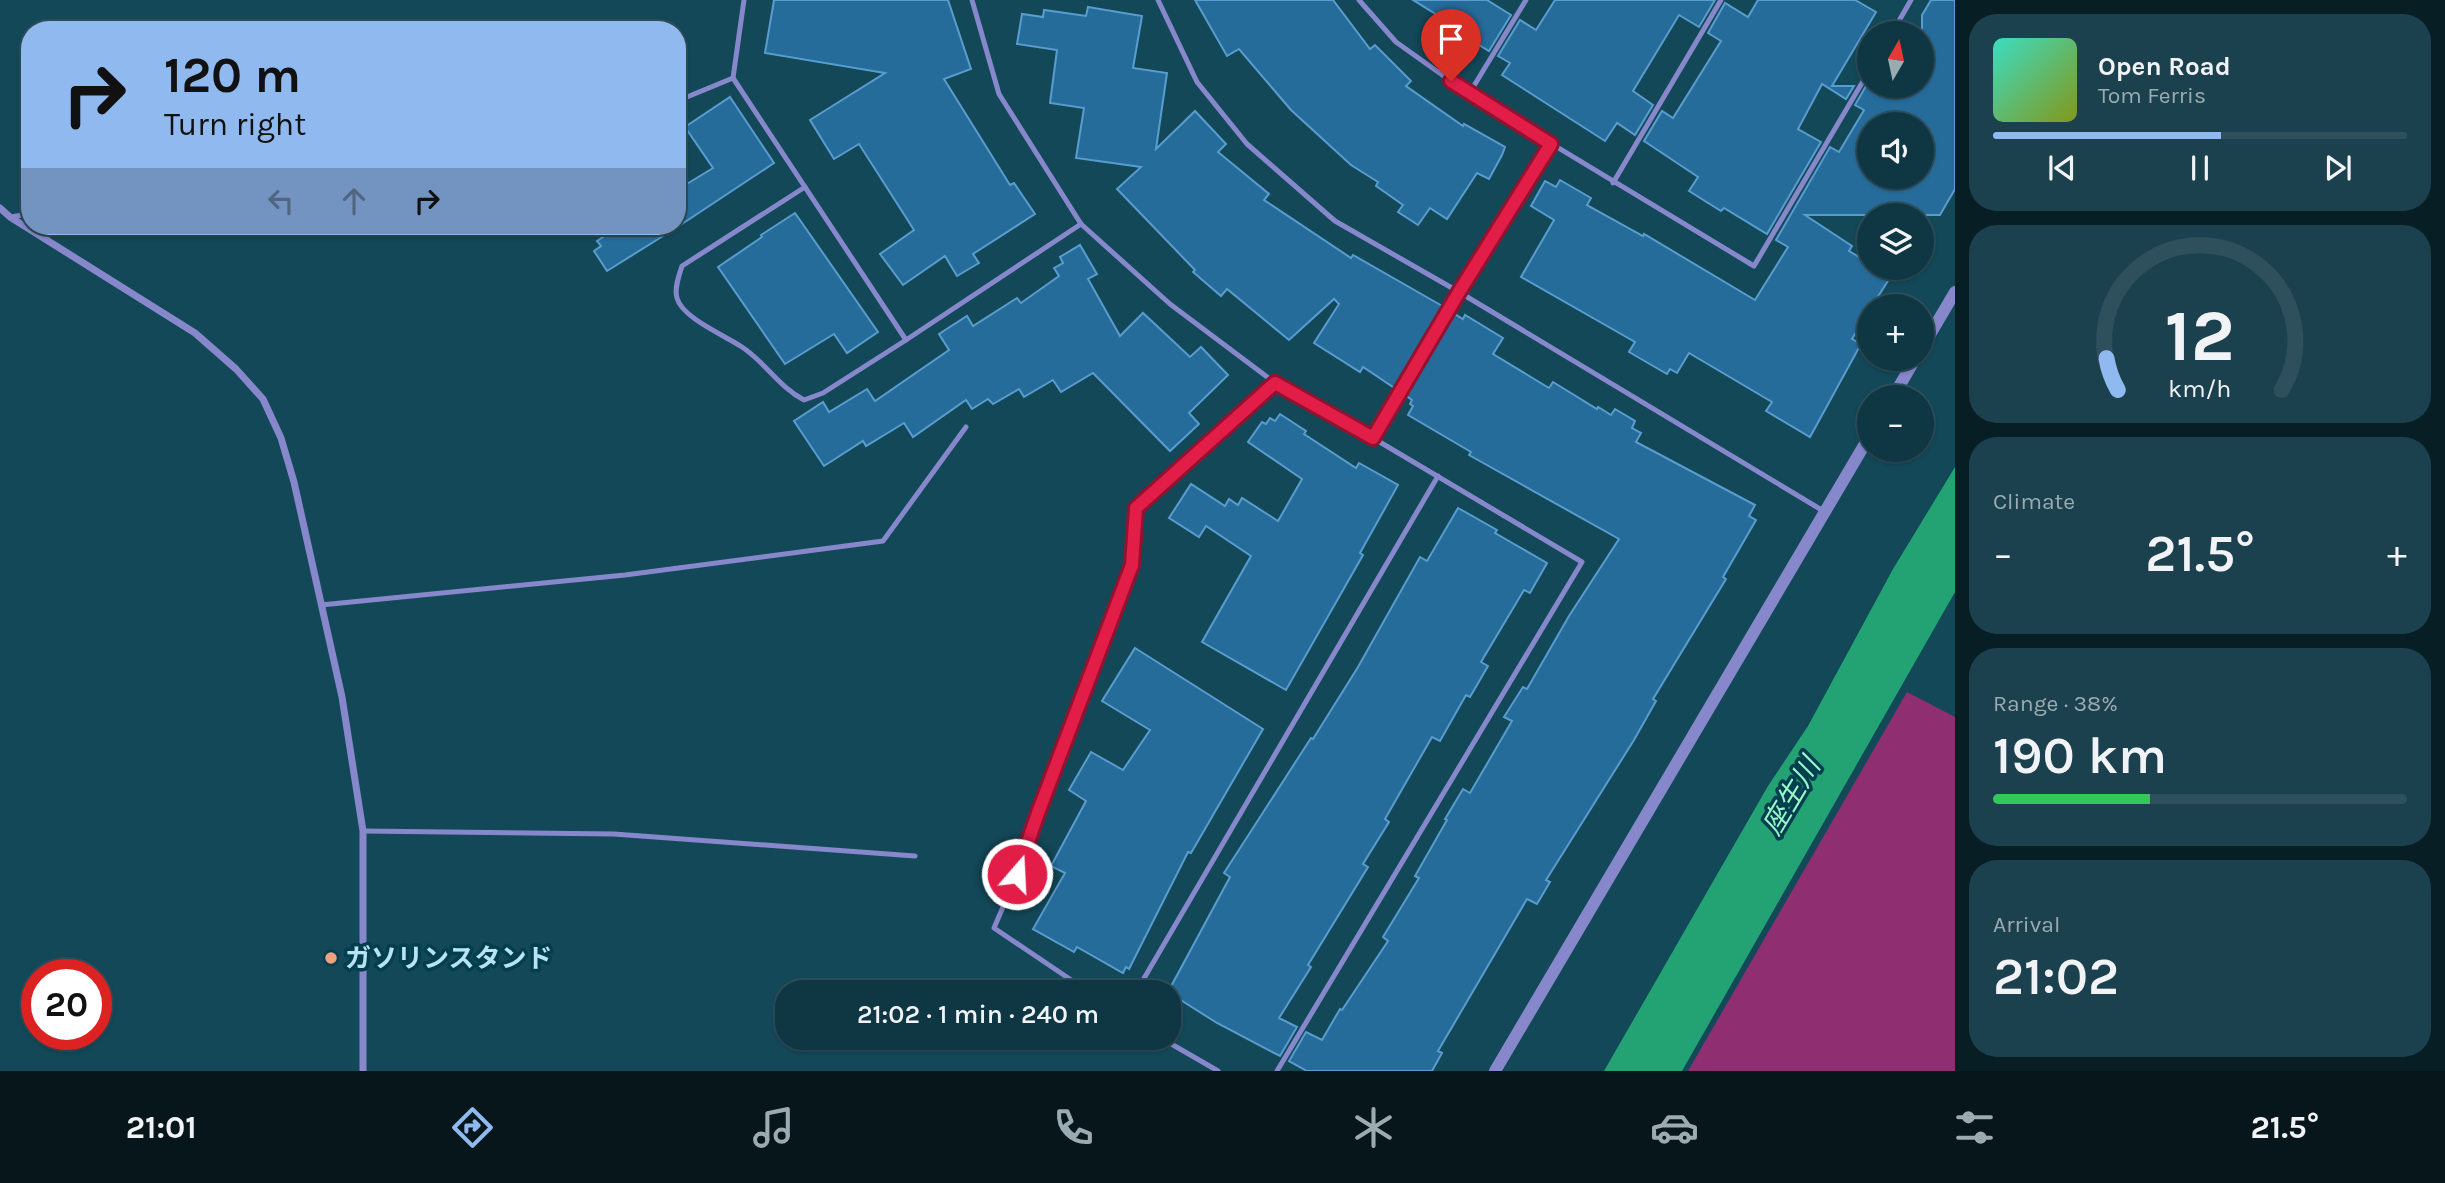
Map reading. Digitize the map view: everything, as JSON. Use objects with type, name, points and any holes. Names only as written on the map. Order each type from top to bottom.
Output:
[{"type":"street","points":[[0,208],[21,224]]},
{"type":"street","points":[[39,235],[195,333],[236,369],[263,399],[281,438],[291,471],[342,697],[363,831],[363,1071]]},
{"type":"street","points":[[1934,328],[1955,292]]},
{"type":"street","points":[[1495,1071],[1857,457]]},
{"type":"lane","points":[[744,0],[733,78],[906,340]]},
{"type":"lane","points":[[972,0],[999,94],[1081,224],[1170,304],[1275,383],[1582,562],[1277,1071]]},
{"type":"lane","points":[[1158,0],[1197,82],[1247,144],[1335,221],[1459,292],[1825,512]]},
{"type":"lane","points":[[1359,0],[1396,42],[1469,94],[1754,266],[1857,91]]},
{"type":"lane","points":[[1469,94],[1527,0]]},
{"type":"lane","points":[[1613,183],[1721,0]]},
{"type":"lane","points":[[1899,21],[1911,0]]},
{"type":"lane","points":[[686,97],[733,78]]},
{"type":"lane","points":[[1373,438],[1551,144]]},
{"type":"lane","points":[[805,187],[682,266],[677,282],[677,299],[689,315],[745,348],[792,394],[804,400],[823,393],[1081,224]]},
{"type":"lane","points":[[10,217],[21,215]]},
{"type":"lane","points":[[1071,980],[993,928],[1017,874],[1132,565],[1136,508],[1275,383]]},
{"type":"lane","points":[[321,604],[625,575],[883,541],[966,426]]},
{"type":"lane","points":[[1143,980],[1438,477]]},
{"type":"lane","points":[[363,831],[614,834],[915,856]]},
{"type":"lane","points":[[1181,1050],[1218,1071]]},
{"type":"shaded area","points":[[1907,692],[1955,717],[1955,1071],[1688,1071]]},
{"type":"water","name":"座生川","points":[[1955,467],[1955,592],[1682,1071],[1604,1071],[1768,786],[1808,726],[1893,569]]},
{"type":"building","points":[[774,0],[948,0],[971,69],[944,79],[1010,185],[1014,183],[1035,214],[973,254],[979,263],[957,276],[945,256],[903,285],[880,254],[914,230],[859,144],[834,159],[810,120],[885,73],[765,53]]},
{"type":"building","points":[[1195,0],[1333,0],[1370,49],[1375,45],[1411,81],[1406,86],[1463,126],[1464,124],[1505,147],[1489,179],[1477,173],[1447,219],[1430,208],[1418,225],[1398,212],[1403,205],[1376,186],[1378,182],[1351,165],[1291,110],[1239,49],[1227,56]]},
{"type":"building","points":[[1413,0],[1487,0],[1511,15],[1489,51],[1440,21],[1442,18]]},
{"type":"building","points":[[1555,0],[1715,0],[1699,27],[1679,15],[1633,91],[1653,105],[1635,135],[1617,123],[1605,141],[1502,75],[1510,63],[1498,56],[1520,20],[1536,30]]},
{"type":"building","points":[[1758,0],[1855,0],[1876,12],[1871,21],[1857,21],[1857,44],[1832,86],[1854,86],[1846,99],[1822,84],[1798,129],[1821,142],[1767,234],[1689,191],[1698,177],[1644,141],[1662,111],[1673,118],[1721,41],[1708,33],[1725,3],[1748,17]]},
{"type":"building","points":[[1931,0],[1955,0],[1955,189],[1940,215],[1934,215],[1934,203],[1857,203],[1857,215],[1805,215],[1852,246],[1849,251],[1857,256],[1857,280],[1888,280],[1880,294],[1857,294],[1857,331],[1852,339],[1857,342],[1857,351],[1810,437],[1766,411],[1772,402],[1689,353],[1677,373],[1670,369],[1667,374],[1629,352],[1635,342],[1521,277],[1554,220],[1531,206],[1545,181],[1556,187],[1560,180],[1591,198],[1587,205],[1643,236],[1644,234],[1755,300],[1788,247],[1776,240],[1830,147],[1839,152],[1857,122],[1857,189],[1934,189],[1934,112],[1863,112],[1864,110],[1855,105],[1859,98],[1934,98],[1934,21],[1922,21],[1922,15]]},
{"type":"building","points":[[1088,7],[1142,16],[1133,68],[1167,73],[1156,149],[1195,111],[1226,144],[1218,152],[1269,194],[1264,200],[1351,258],[1353,255],[1444,307],[1396,389],[1363,367],[1360,372],[1314,343],[1339,304],[1334,299],[1289,340],[1227,289],[1221,296],[1193,272],[1195,270],[1117,189],[1141,167],[1076,158],[1084,108],[1050,103],[1057,50],[1017,44],[1022,14],[1043,17],[1044,10],[1086,16]]},
{"type":"building","points":[[730,97],[774,163],[686,221],[686,184],[713,168],[686,126]]},
{"type":"building","points":[[795,213],[878,332],[847,353],[834,334],[785,364],[718,267]]},
{"type":"building","points":[[606,235],[665,235],[607,271],[594,251],[601,246],[597,241]]},
{"type":"building","points":[[1080,245],[1097,274],[1088,279],[1120,336],[1143,313],[1190,357],[1201,347],[1228,375],[1189,413],[1199,424],[1170,451],[1093,373],[1061,392],[1053,380],[1024,397],[1019,389],[993,404],[988,399],[972,409],[966,400],[913,437],[904,423],[866,446],[863,441],[824,466],[794,421],[823,402],[829,412],[867,389],[875,401],[949,350],[939,334],[967,316],[973,326],[1017,298],[1021,303],[1059,276],[1054,268],[1063,263],[1060,257]]},
{"type":"building","points":[[1453,313],[1463,319],[1465,315],[1503,338],[1493,354],[1549,388],[1553,382],[1597,409],[1598,407],[1611,415],[1615,409],[1635,421],[1632,428],[1641,433],[1636,442],[1755,505],[1749,516],[1756,520],[1723,577],[1726,579],[1653,699],[1656,701],[1634,740],[1546,880],[1550,882],[1537,904],[1527,899],[1438,1051],[1442,1053],[1432,1071],[1307,1071],[1289,1061],[1306,1032],[1322,1040],[1340,1009],[1342,1010],[1388,941],[1383,937],[1419,878],[1415,876],[1447,820],[1445,819],[1463,789],[1470,793],[1512,721],[1504,717],[1523,687],[1527,689],[1569,616],[1619,539],[1469,455],[1471,452],[1408,415],[1413,406],[1410,404],[1412,400],[1405,395]]},
{"type":"building","points":[[1280,414],[1306,431],[1304,434],[1356,468],[1359,463],[1398,485],[1360,553],[1363,555],[1286,690],[1202,642],[1251,556],[1206,526],[1199,537],[1169,518],[1191,484],[1225,506],[1229,499],[1238,505],[1242,498],[1278,521],[1302,479],[1248,442],[1262,422],[1266,424],[1270,418],[1275,421]]},
{"type":"building","points":[[1458,508],[1547,563],[1530,593],[1524,590],[1481,662],[1488,666],[1470,697],[1466,695],[1440,741],[1432,737],[1385,819],[1389,822],[1363,864],[1368,867],[1279,1018],[1297,1027],[1280,1056],[1217,1023],[1181,1000],[1181,980],[1174,980],[1230,877],[1224,873],[1358,667],[1420,557],[1427,561]]},
{"type":"building","points":[[1135,648],[1263,729],[1191,853],[1188,852],[1129,969],[1126,967],[1123,973],[1077,947],[1074,952],[1033,929],[1065,873],[1051,866],[1086,801],[1069,790],[1091,752],[1123,770],[1150,730],[1102,701]]},
{"type":"place","name":"ガソリンスタンド","points":[[331,958]]},
{"type":"route","points":[[1017,874],[1132,565],[1136,508],[1275,383],[1373,438],[1551,144],[1451,81]]}]
